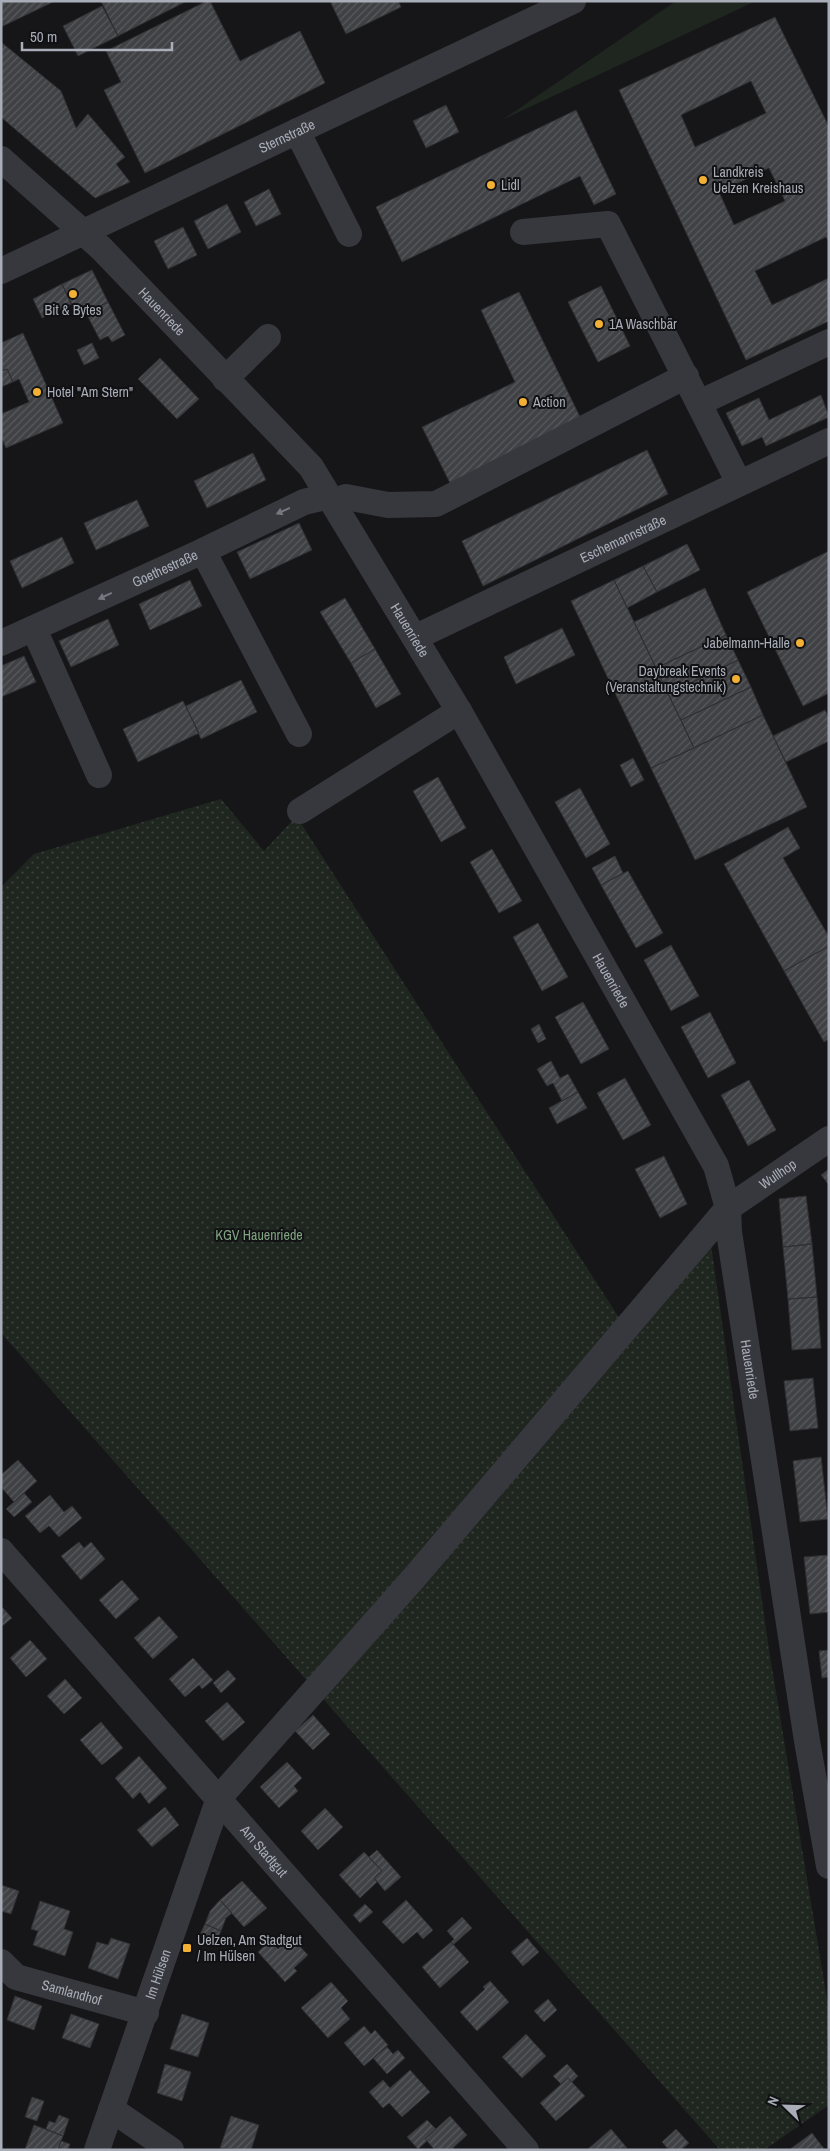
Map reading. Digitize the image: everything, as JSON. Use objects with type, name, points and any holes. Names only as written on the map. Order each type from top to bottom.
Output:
[{"type":"street","name":"Sternstraße","points":[[1,271],[573,1]]},
{"type":"street","points":[[297,131],[349,234]]},
{"type":"street","name":"Hauenriede","points":[[1,159],[84,231],[311,467],[416,637],[459,711],[716,1166],[728,1208],[729,1232],[805,1732],[829,1866]]},
{"type":"street","points":[[523,232],[608,224],[739,483]]},
{"type":"street","points":[[225,379],[268,337]]},
{"type":"street","points":[[699,403],[829,342]]},
{"type":"street","name":"Goethestraße","points":[[1,643],[203,551],[304,502],[346,496],[388,505],[436,504],[686,376]]},
{"type":"street","name":"Eschemannstraße","points":[[416,637],[829,441]]},
{"type":"street","points":[[203,551],[299,734]]},
{"type":"street","points":[[34,628],[99,775]]},
{"type":"street","points":[[300,811],[459,711]]},
{"type":"street","name":"Wullhop","points":[[219,1798],[413,1579],[728,1208],[829,1139]]},
{"type":"street","name":"Am Stadtgut","points":[[1,1551],[526,2150]]},
{"type":"street","name":"Im Hülsen","points":[[97,2150],[219,1798]]},
{"type":"street","name":"Samlandhof","points":[[1,1962],[16,1977],[146,2013]]},
{"type":"street","points":[[111,2109],[171,2150]]},
{"type":"green space","points":[[676,1],[756,1],[502,120]]},
{"type":"green space","name":"KGV Hauenriede","points":[[221,799],[264,851],[292,821],[300,822],[629,1333],[710,1238],[769,1650],[829,2011],[829,2105],[764,2150],[720,2150],[1,1333],[1,887],[34,854]]},
{"type":"building","points":[[1,1],[55,1],[1,27]]},
{"type":"building","points":[[101,1],[187,1],[118,36]]},
{"type":"building","points":[[210,1],[240,61],[300,31],[325,83],[145,173],[104,90],[121,82],[106,51]]},
{"type":"building","points":[[330,1],[398,1],[401,7],[346,34]]},
{"type":"building","points":[[102,6],[118,36],[78,56],[63,26]]},
{"type":"building","name":"Landkreis Uelzen Kreishaus","points":[[775,17],[829,127],[829,242],[826,237],[755,271],[772,305],[829,278],[829,321],[746,360],[619,90]],"holes":[[[751,81],[766,113],[695,147],[681,115]],[[769,168],[785,201],[734,225],[719,192]]]},
{"type":"building","points":[[1,42],[61,91],[76,128],[88,114],[125,157],[116,164],[130,182],[95,198],[1,117]]},
{"type":"building","points":[[446,105],[459,132],[426,148],[413,121]]},
{"type":"building","name":"Lidl","points":[[576,110],[616,194],[594,205],[580,176],[402,262],[376,207]]},
{"type":"building","points":[[269,189],[281,214],[256,226],[244,202]]},
{"type":"building","points":[[227,204],[241,232],[208,249],[194,221]]},
{"type":"building","points":[[183,227],[197,255],[168,269],[154,241]]},
{"type":"building","points":[[92,270],[108,302],[78,317],[62,284]]},
{"type":"building","points":[[62,284],[71,304],[42,318],[33,299]]},
{"type":"building","name":"1A Waschbär","points":[[601,286],[630,346],[598,362],[568,302]]},
{"type":"building","name":"Action","points":[[519,292],[583,423],[452,487],[422,427],[515,382],[481,310]]},
{"type":"building","points":[[108,302],[125,335],[112,342],[108,336],[100,340],[86,313]]},
{"type":"building","name":"Hotel \"Am Stern\"","points":[[23,333],[63,423],[6,448],[1,437],[1,414],[29,402],[19,379],[13,382],[7,369],[1,371],[1,343]]},
{"type":"building","points":[[92,343],[99,358],[84,365],[77,350]]},
{"type":"building","points":[[160,358],[199,399],[177,419],[138,379]]},
{"type":"building","points":[[7,369],[13,382],[1,387],[1,371]]},
{"type":"building","points":[[821,395],[829,417],[766,446],[762,437],[742,446],[726,413],[759,398],[769,420]]},
{"type":"building","points":[[647,450],[668,494],[483,586],[462,541]]},
{"type":"building","points":[[253,453],[266,480],[207,508],[194,481]]},
{"type":"building","points":[[137,500],[149,526],[96,550],[84,523]]},
{"type":"building","points":[[299,523],[312,550],[250,579],[237,552]]},
{"type":"building","points":[[62,537],[74,563],[22,588],[10,561]]},
{"type":"building","points":[[687,544],[700,570],[657,592],[643,566]]},
{"type":"building","name":"Jabelmann-Halle","points":[[829,551],[829,693],[803,706],[747,592]]},
{"type":"building","points":[[643,566],[657,592],[627,608],[614,580]]},
{"type":"building","points":[[190,580],[202,606],[150,630],[139,604]]},
{"type":"building","points":[[614,580],[694,748],[651,768],[571,601]]},
{"type":"building","points":[[705,588],[726,635],[656,668],[634,622]]},
{"type":"building","points":[[345,598],[375,649],[351,663],[320,612]]},
{"type":"building","points":[[108,619],[119,645],[71,667],[59,641]]},
{"type":"building","points":[[562,628],[575,655],[516,684],[504,657]]},
{"type":"building","points":[[726,635],[738,660],[668,694],[656,668]]},
{"type":"building","points":[[375,649],[401,694],[376,708],[351,663]]},
{"type":"building","points":[[24,656],[36,682],[1,697],[1,666]]},
{"type":"building","points":[[738,660],[751,687],[681,720],[668,694]]},
{"type":"building","points":[[241,680],[257,712],[201,739],[186,706]]},
{"type":"building","points":[[751,687],[763,715],[694,748],[681,720]]},
{"type":"building","points":[[183,701],[199,733],[138,762],[123,729]]},
{"type":"building","points":[[825,710],[829,718],[829,741],[786,762],[773,736]]},
{"type":"building","points":[[763,715],[807,807],[695,860],[651,768]]},
{"type":"building","points":[[633,758],[644,780],[631,787],[620,765]]},
{"type":"building","points":[[438,777],[466,828],[441,842],[413,791]]},
{"type":"building","points":[[580,788],[610,844],[586,858],[555,802]]},
{"type":"building","points":[[788,827],[800,848],[783,858],[829,937],[829,946],[784,971],[724,864]]},
{"type":"building","points":[[492,849],[522,901],[499,913],[470,862]]},
{"type":"building","points":[[615,856],[623,873],[601,885],[592,868]]},
{"type":"building","points":[[628,871],[663,933],[636,948],[601,885]]},
{"type":"building","points":[[538,923],[568,977],[542,991],[513,937]]},
{"type":"building","points":[[671,945],[699,996],[671,1011],[644,960]]},
{"type":"building","points":[[829,946],[829,1039],[824,1042],[784,971]]},
{"type":"building","points":[[583,1002],[609,1049],[581,1064],[555,1017]]},
{"type":"building","points":[[710,1012],[736,1063],[708,1078],[681,1027]]},
{"type":"building","points":[[539,1024],[546,1039],[538,1043],[531,1029]]},
{"type":"building","points":[[551,1061],[560,1078],[568,1074],[578,1092],[562,1101],[553,1083],[547,1086],[537,1069]]},
{"type":"building","points":[[625,1078],[651,1125],[623,1140],[597,1093]]},
{"type":"building","points":[[749,1080],[776,1130],[748,1146],[721,1095]]},
{"type":"building","points":[[578,1092],[587,1108],[557,1124],[549,1108]]},
{"type":"building","points":[[664,1156],[687,1204],[660,1218],[635,1169]]},
{"type":"building","points":[[829,1169],[829,1185],[821,1175]]},
{"type":"building","points":[[806,1196],[812,1244],[783,1247],[779,1199]]},
{"type":"building","points":[[812,1244],[817,1297],[788,1299],[783,1247]]},
{"type":"building","points":[[817,1297],[821,1348],[792,1350],[788,1299]]},
{"type":"building","points":[[813,1378],[818,1428],[790,1431],[784,1381]]},
{"type":"building","points":[[821,1457],[828,1519],[800,1522],[793,1461]]},
{"type":"building","points":[[18,1460],[37,1481],[14,1502],[1,1487],[1,1475]]},
{"type":"building","points":[[24,1493],[32,1502],[14,1517],[6,1509]]},
{"type":"building","points":[[50,1495],[64,1512],[72,1506],[82,1518],[59,1537],[49,1526],[40,1533],[25,1516]]},
{"type":"building","points":[[79,1542],[84,1548],[91,1542],[105,1559],[81,1580],[61,1556]]},
{"type":"building","points":[[829,1555],[829,1612],[810,1614],[804,1557]]},
{"type":"building","points":[[122,1580],[139,1599],[116,1619],[99,1600]]},
{"type":"building","points":[[1,1606],[12,1618],[1,1627]]},
{"type":"building","points":[[159,1616],[178,1637],[153,1659],[134,1638]]},
{"type":"building","points":[[30,1640],[47,1659],[26,1677],[10,1658]]},
{"type":"building","points":[[829,1650],[829,1677],[822,1678],[819,1651]]},
{"type":"building","points":[[193,1658],[213,1680],[202,1689],[199,1685],[185,1697],[169,1679]]},
{"type":"building","points":[[228,1670],[236,1679],[221,1693],[213,1683]]},
{"type":"building","points":[[65,1679],[82,1698],[64,1714],[47,1696]]},
{"type":"building","points":[[227,1702],[245,1722],[223,1741],[205,1721]]},
{"type":"building","points":[[313,1715],[330,1734],[313,1750],[295,1731]]},
{"type":"building","points":[[101,1722],[123,1748],[102,1765],[80,1740]]},
{"type":"building","points":[[139,1756],[167,1788],[149,1804],[140,1792],[133,1799],[115,1778]]},
{"type":"building","points":[[287,1762],[302,1778],[294,1786],[298,1791],[279,1808],[260,1787]]},
{"type":"building","points":[[165,1807],[179,1825],[152,1847],[137,1830]]},
{"type":"building","points":[[325,1808],[343,1827],[318,1850],[301,1831]]},
{"type":"building","points":[[377,1850],[401,1877],[385,1891],[374,1878],[382,1871],[369,1857]]},
{"type":"building","points":[[364,1852],[382,1871],[374,1878],[377,1882],[360,1898],[339,1875]]},
{"type":"building","points":[[242,1881],[267,1908],[244,1927],[220,1900]]},
{"type":"building","points":[[1,1885],[19,1891],[11,1914],[1,1911]]},
{"type":"building","points":[[220,1900],[232,1913],[226,1918],[221,1931],[205,1924],[210,1911]]},
{"type":"building","points":[[406,1900],[433,1930],[423,1939],[417,1932],[403,1944],[382,1922]]},
{"type":"building","points":[[40,1901],[70,1911],[64,1929],[73,1932],[65,1956],[33,1945],[38,1931],[31,1929]]},
{"type":"building","points":[[365,1904],[373,1912],[360,1923],[353,1915]]},
{"type":"building","points":[[462,1917],[472,1928],[453,1945],[451,1942],[454,1939],[447,1931]]},
{"type":"building","points":[[205,1924],[221,1931],[216,1941],[200,1934]]},
{"type":"building","points":[[291,1937],[308,1955],[294,1968],[297,1971],[285,1982],[258,1952],[270,1941],[278,1949]]},
{"type":"building","points":[[111,1938],[130,1944],[118,1979],[88,1968],[97,1942],[108,1945]]},
{"type":"building","points":[[527,1938],[539,1952],[523,1966],[511,1952]]},
{"type":"building","points":[[451,1942],[469,1962],[440,1988],[422,1967]]},
{"type":"building","points":[[490,1981],[509,2002],[477,2031],[460,2012],[485,1989],[483,1987]]},
{"type":"building","points":[[331,1982],[348,2001],[341,2008],[350,2019],[328,2038],[301,2008]]},
{"type":"building","points":[[15,1996],[42,2006],[34,2030],[7,2020]]},
{"type":"building","points":[[548,1999],[557,2010],[544,2022],[534,2011]]},
{"type":"building","points":[[71,2014],[99,2024],[90,2048],[62,2038]]},
{"type":"building","points":[[182,2014],[209,2023],[198,2057],[170,2049]]},
{"type":"building","points":[[364,2026],[371,2034],[375,2030],[388,2045],[364,2066],[344,2043]]},
{"type":"building","points":[[526,2034],[546,2056],[522,2078],[502,2057]]},
{"type":"building","points":[[387,2047],[393,2054],[398,2050],[405,2058],[387,2074],[373,2058]]},
{"type":"building","points":[[165,2064],[191,2072],[182,2101],[157,2093]]},
{"type":"building","points":[[567,2064],[578,2076],[572,2082],[568,2078],[561,2084],[553,2076]]},
{"type":"building","points":[[410,2070],[430,2092],[402,2117],[389,2103],[383,2108],[369,2092],[383,2080],[390,2088]]},
{"type":"building","points":[[568,2078],[585,2096],[556,2121],[540,2103]]},
{"type":"building","points":[[32,2097],[44,2101],[37,2121],[25,2117]]},
{"type":"building","points":[[59,2115],[69,2119],[63,2136],[46,2129],[49,2121],[55,2123]]},
{"type":"building","points":[[231,2116],[259,2125],[251,2150],[220,2148]]},
{"type":"building","points":[[450,2116],[467,2135],[453,2148],[455,2150],[435,2150],[425,2139]]},
{"type":"building","points":[[427,2120],[436,2129],[418,2149],[407,2137]]},
{"type":"building","points":[[34,2125],[63,2136],[58,2150],[25,2149]]},
{"type":"building","points":[[611,2129],[627,2148],[587,2150]]},
{"type":"building","points":[[676,2129],[689,2143],[681,2150],[669,2150],[662,2142]]},
{"type":"building","points":[[812,2133],[825,2150],[789,2150]]},
{"type":"building","points":[[61,2141],[70,2144],[68,2150],[58,2150]]},
{"type":"place","name":"Landkreis Uelzen Kreishaus","points":[[703,180]]},
{"type":"place","name":"Lidl","points":[[491,185]]},
{"type":"place","name":"Bit & Bytes","points":[[73,294]]},
{"type":"place","name":"1A Waschbär","points":[[599,324]]},
{"type":"place","name":"Hotel \"Am Stern\"","points":[[37,392]]},
{"type":"place","name":"Action","points":[[523,402]]},
{"type":"place","name":"Jabelmann-Halle","points":[[800,643]]},
{"type":"place","name":"Daybreak Events (Veranstaltungstechnik)","points":[[736,679]]},
{"type":"place","name":"Uelzen, Am Stadtgut / Im Hülsen","points":[[187,1948]]}]
